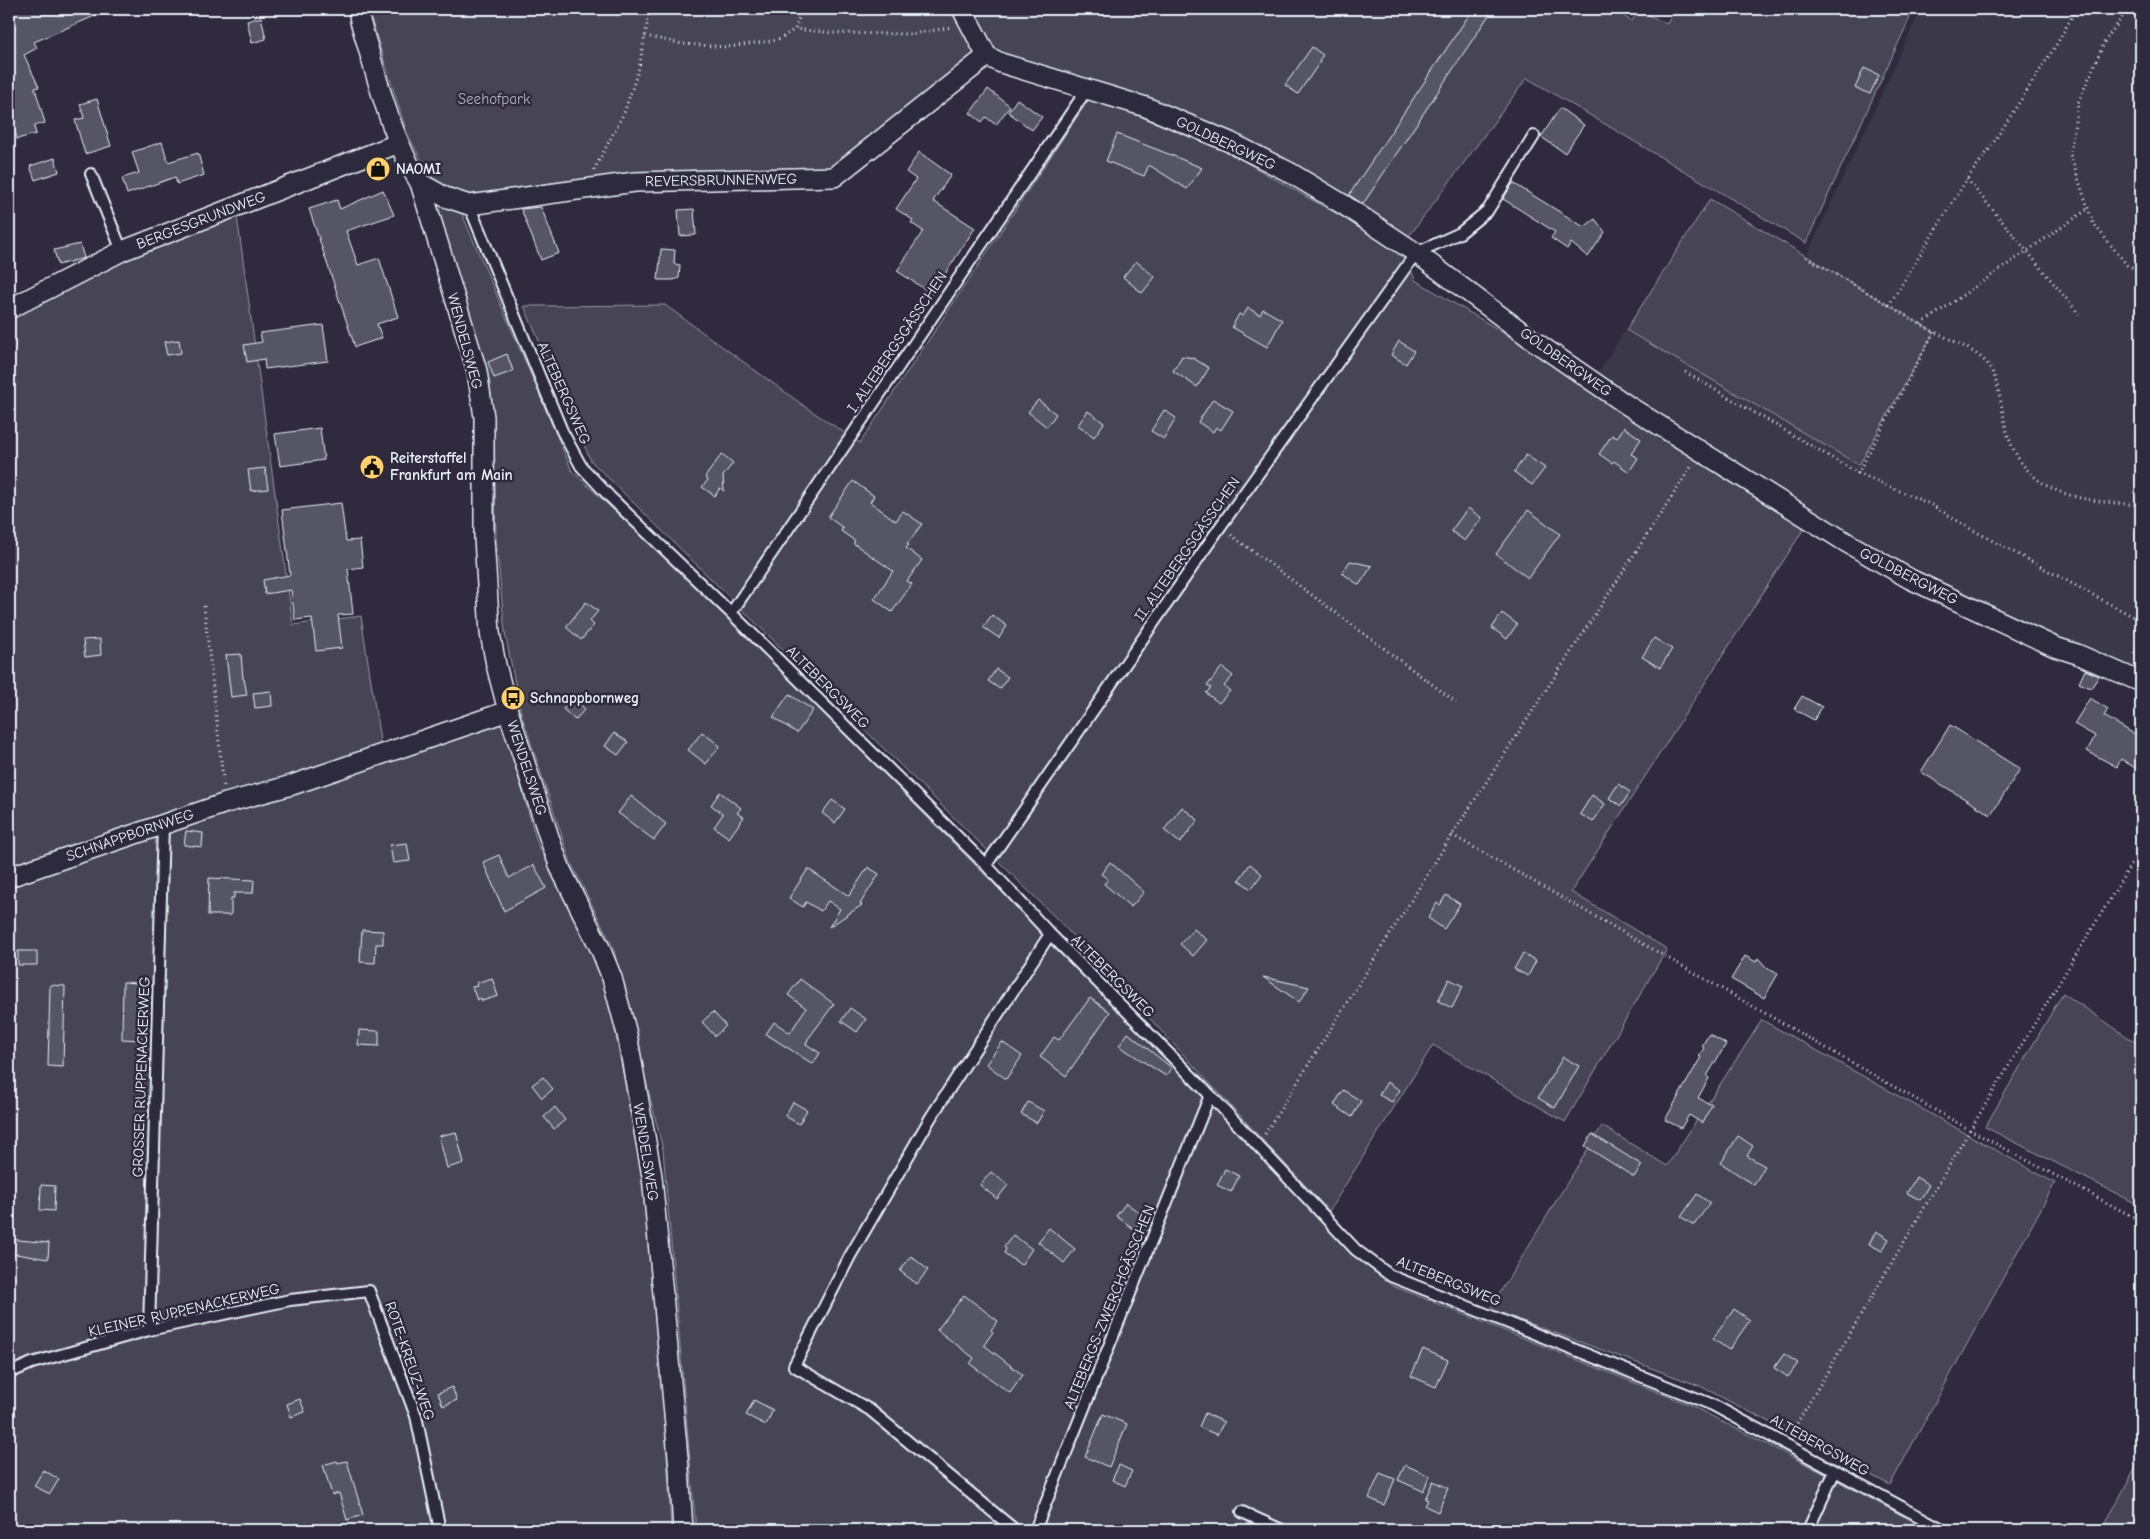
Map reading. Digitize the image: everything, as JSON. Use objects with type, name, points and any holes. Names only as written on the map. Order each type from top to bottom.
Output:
[{"type":"street","name":"WENDELSWEG","points":[[358,9],[399,143],[406,162],[420,183],[477,371],[484,416],[484,538],[490,633],[508,711],[551,843],[561,870],[600,948],[612,978],[627,1034],[652,1176],[683,1530]]},
{"type":"street","points":[[966,16],[987,56]]},
{"type":"street","name":"GOLDBERGWEG","points":[[987,56],[1001,63],[1146,107],[1230,142],[1289,172],[1336,200],[1416,253],[1534,341],[1844,542],[1910,579],[2055,647],[2096,662],[2141,682]]},
{"type":"street","name":"REVERSBRUNNENWEG","points":[[420,183],[445,197],[469,205],[634,182],[834,177],[987,56]]},
{"type":"street","name":"BERGESGRUNDWEG","points":[[9,309],[122,251],[399,143]]},
{"type":"street","name":"SCHNAPPBORNWEG","points":[[9,877],[226,803],[292,785],[508,711]]},
{"type":"lane","name":"I. ALTEBERGSGÄSSCHEN","points":[[732,612],[1088,88]]},
{"type":"lane","points":[[1416,253],[1460,233],[1476,222],[1488,210],[1534,136]]},
{"type":"lane","points":[[91,174],[122,251]]},
{"type":"lane","name":"ALTEBERGSWEG","points":[[469,205],[562,432],[581,466],[610,497],[732,612],[986,865],[1050,934],[1210,1095],[1356,1250],[1391,1276],[1713,1404],[1944,1530]]},
{"type":"lane","name":"II. ALTEBERGSGÄSSCHEN","points":[[986,865],[1220,527],[1416,253]]},
{"type":"lane","name":"GROSSER RUPPENACKERWEG","points":[[149,1330],[163,824]]},
{"type":"lane","points":[[1015,1530],[870,1410],[794,1366],[850,1256],[931,1117],[1050,934]]},
{"type":"lane","name":"ALTEBERGS-ZWERCHGÄSSCHEN","points":[[1035,1530],[1210,1095]]},
{"type":"lane","name":"KLEINER RUPPENACKERWEG","points":[[9,1373],[32,1363],[149,1330],[290,1300],[369,1291]]},
{"type":"lane","name":"ROTE-KREUZ-WEG","points":[[369,1291],[416,1416],[440,1530]]},
{"type":"lane","points":[[1808,1530],[1836,1471]]},
{"type":"lane","points":[[1242,1512],[1282,1530]]},
{"type":"path","points":[[605,148],[624,113],[639,68],[650,9]]},
{"type":"path","points":[[645,36],[683,44],[728,47],[778,40],[795,29],[802,9]]},
{"type":"path","points":[[1889,305],[1967,179],[1990,148],[2058,42],[2076,9]]},
{"type":"path","points":[[2128,9],[2105,41],[2078,104],[2070,154],[2093,223],[2127,265],[2141,272]]},
{"type":"path","points":[[795,29],[832,33],[914,34],[966,16]]},
{"type":"path","points":[[1967,179],[2029,250],[2080,314]]},
{"type":"path","points":[[1921,324],[2088,209]]},
{"type":"path","points":[[1806,257],[1934,332],[1971,351],[1989,366],[1995,380],[2010,445],[2029,473],[2056,492],[2085,499],[2141,505]]},
{"type":"path","points":[[1858,473],[1934,332]]},
{"type":"path","points":[[1685,372],[1858,473],[1930,504],[1996,543],[2132,616],[2141,618]]},
{"type":"path","points":[[1258,1145],[1452,835],[1701,451]]},
{"type":"path","points":[[1220,527],[1456,702]]},
{"type":"path","points":[[204,606],[226,803]]},
{"type":"path","points":[[1452,835],[1970,1130],[2141,1221]]},
{"type":"path","points":[[1785,1444],[1970,1130],[2141,848]]},
{"type":"shaded area","points":[[1921,9],[2141,9],[2141,671],[2084,653],[1914,575],[1789,501],[1597,374],[1710,199],[1806,257]]},
{"type":"green space","name":"Seehofpark","points":[[368,9],[957,9],[978,48],[959,69],[825,170],[631,173],[472,195],[460,194],[430,176],[407,133]]},
{"type":"green space","points":[[967,9],[1611,9],[1632,21],[1639,10],[1667,24],[1675,9],[1914,9],[1806,243],[1527,78],[1407,239],[1293,171],[988,49]]},
{"type":"green space","points":[[1091,96],[1231,154],[1404,252],[1415,280],[1576,376],[1805,527],[1571,892],[1667,949],[1565,1122],[1433,1045],[1329,1211],[1057,919],[591,461],[524,306],[665,305],[807,408],[860,443]]},
{"type":"green space","points":[[1710,199],[1934,332],[1859,465],[1626,330]]},
{"type":"green space","points":[[437,204],[459,207],[572,471],[732,621],[1044,934],[1050,945],[1129,1013],[1227,1113],[1353,1255],[1393,1286],[1690,1405],[1929,1530],[696,1530],[663,1150],[613,947],[571,863],[521,713],[505,633],[496,539],[494,417],[486,369]]},
{"type":"green space","points":[[237,216],[293,625],[361,616],[383,760],[502,721],[538,845],[594,948],[610,1003],[643,1182],[664,1395],[671,1530],[9,1530],[9,316],[165,242]]},
{"type":"green space","points":[[2063,993],[2141,1046],[2141,1206],[1985,1127]]},
{"type":"green space","points":[[1762,1020],[2055,1183],[1890,1485],[1700,1386],[1490,1309],[1602,1126],[1667,1166]]},
{"type":"green space","points":[[2141,1457],[2141,1530],[2102,1530]]},
{"type":"building","points":[[9,9],[111,9],[34,42],[37,48],[24,55],[39,87],[35,88],[45,123],[34,126],[36,134],[17,139],[9,107]]},
{"type":"building","points":[[1473,9],[1493,9],[1363,204],[1349,195]]},
{"type":"building","points":[[261,17],[266,39],[252,43],[247,21]]},
{"type":"building","points":[[1312,47],[1323,55],[1298,94],[1285,85]]},
{"type":"building","points":[[1864,68],[1879,75],[1870,94],[1855,88]]},
{"type":"building","points":[[988,89],[1010,106],[996,125],[986,117],[982,122],[970,113]]},
{"type":"building","points":[[97,99],[111,146],[85,154],[75,120],[84,118],[80,104]]},
{"type":"building","points":[[1017,99],[1042,117],[1032,130],[1008,112]]},
{"type":"building","points":[[1560,108],[1584,125],[1565,153],[1541,137]]},
{"type":"building","points":[[1117,134],[1202,168],[1187,189],[1149,165],[1144,176],[1106,161]]},
{"type":"building","points":[[162,142],[168,162],[198,153],[204,175],[177,184],[175,177],[127,194],[122,178],[139,173],[132,152]]},
{"type":"building","points":[[919,152],[951,175],[933,201],[975,228],[932,294],[897,271],[923,231],[911,223],[913,220],[896,209],[916,179],[906,172]]},
{"type":"building","points":[[55,158],[59,172],[35,180],[30,166]]},
{"type":"building","points":[[1513,183],[1584,227],[1595,219],[1605,232],[1588,257],[1571,243],[1567,249],[1551,238],[1555,232],[1503,199]]},
{"type":"building","points":[[383,190],[394,215],[346,231],[358,265],[379,258],[398,317],[377,324],[382,338],[355,347],[309,209],[337,200],[340,209]]},
{"type":"building","points":[[541,207],[559,253],[541,260],[521,209]]},
{"type":"building","points":[[694,209],[696,235],[680,236],[678,210]]},
{"type":"building","points":[[80,244],[84,258],[58,265],[54,250]]},
{"type":"building","points":[[661,249],[675,250],[674,264],[680,265],[679,278],[658,280]]},
{"type":"building","points":[[1136,261],[1155,277],[1142,293],[1123,277]]},
{"type":"building","points":[[1248,308],[1260,315],[1263,309],[1282,320],[1267,347],[1232,327],[1239,314],[1243,316]]},
{"type":"building","points":[[323,325],[328,361],[265,369],[264,359],[247,362],[244,345],[262,342],[260,333]]},
{"type":"building","points":[[179,340],[181,353],[167,355],[164,342]]},
{"type":"building","points":[[1399,341],[1414,351],[1406,364],[1391,355]]},
{"type":"building","points":[[507,354],[513,371],[494,378],[488,362]]},
{"type":"building","points":[[1182,356],[1193,358],[1209,368],[1197,387],[1173,371]]},
{"type":"building","points":[[1213,399],[1233,411],[1221,430],[1216,427],[1213,432],[1198,422]]},
{"type":"building","points":[[1038,400],[1056,414],[1047,427],[1028,412]]},
{"type":"building","points":[[1164,410],[1176,418],[1164,439],[1151,431]]},
{"type":"building","points":[[1088,411],[1104,423],[1094,437],[1078,425]]},
{"type":"building","points":[[1624,427],[1641,439],[1631,454],[1638,458],[1629,472],[1614,461],[1612,463],[1599,454],[1612,435],[1617,438]]},
{"type":"building","points":[[320,428],[324,460],[280,466],[275,434]]},
{"type":"building","points":[[722,454],[733,463],[723,476],[724,491],[720,488],[715,496],[702,487],[708,480],[705,477]]},
{"type":"building","points":[[1526,455],[1545,468],[1532,485],[1514,472]]},
{"type":"building","points":[[265,468],[268,489],[251,491],[248,470]]},
{"type":"building","points":[[853,481],[874,496],[870,502],[896,521],[903,511],[922,524],[906,548],[922,560],[907,581],[912,584],[892,612],[874,599],[893,571],[853,543],[855,541],[841,531],[843,528],[828,517]]},
{"type":"building","points":[[341,503],[346,541],[360,540],[363,567],[348,569],[353,614],[338,615],[342,648],[316,651],[312,618],[295,620],[291,590],[265,594],[263,580],[290,575],[282,510]]},
{"type":"building","points":[[1468,508],[1482,518],[1465,541],[1451,531]]},
{"type":"building","points":[[1528,510],[1560,534],[1528,578],[1496,554]]},
{"type":"building","points":[[1350,561],[1372,566],[1359,585],[1342,573]]},
{"type":"building","points":[[586,602],[598,611],[590,621],[594,625],[581,640],[566,627]]},
{"type":"building","points":[[1502,613],[1517,624],[1507,639],[1492,628]]},
{"type":"building","points":[[992,615],[1007,626],[999,638],[983,627]]},
{"type":"building","points":[[1654,638],[1672,649],[1660,668],[1642,657]]},
{"type":"building","points":[[100,639],[101,655],[85,657],[83,640]]},
{"type":"building","points":[[241,654],[243,679],[247,695],[231,697],[226,655]]},
{"type":"building","points":[[1222,667],[1233,676],[1224,686],[1230,691],[1219,703],[1206,693],[1211,688],[1207,686]]},
{"type":"building","points":[[996,669],[1008,677],[1000,689],[988,681]]},
{"type":"building","points":[[2085,670],[2099,676],[2091,688],[2079,683]]},
{"type":"building","points":[[271,691],[272,706],[255,708],[253,693]]},
{"type":"building","points":[[789,694],[813,710],[797,733],[773,717]]},
{"type":"building","points":[[1802,696],[1822,707],[1814,720],[1794,709]]},
{"type":"building","points":[[573,698],[585,709],[575,720],[563,709]]},
{"type":"building","points":[[2090,698],[2108,709],[2104,716],[2141,738],[2141,757],[2135,768],[2121,759],[2117,767],[2087,751],[2095,736],[2074,724]]},
{"type":"building","points":[[1950,725],[2020,769],[1991,815],[1921,772]]},
{"type":"building","points":[[702,732],[720,746],[706,764],[688,750]]},
{"type":"building","points":[[614,733],[628,742],[618,755],[605,746]]},
{"type":"building","points":[[1618,784],[1630,792],[1621,806],[1609,798]]},
{"type":"building","points":[[720,792],[741,808],[737,813],[744,817],[729,838],[714,827],[723,814],[711,805]]},
{"type":"building","points":[[1592,795],[1605,804],[1593,822],[1580,814]]},
{"type":"building","points":[[631,796],[666,824],[654,840],[618,813]]},
{"type":"building","points":[[832,800],[845,809],[835,823],[822,813]]},
{"type":"building","points":[[1182,807],[1198,820],[1180,843],[1164,830]]},
{"type":"building","points":[[186,831],[203,833],[202,847],[184,845]]},
{"type":"building","points":[[407,843],[410,861],[393,863],[390,845]]},
{"type":"building","points":[[499,855],[509,878],[534,865],[546,888],[504,911],[483,862]]},
{"type":"building","points":[[1110,862],[1144,892],[1131,907],[1104,884],[1108,879],[1101,874]]},
{"type":"building","points":[[1250,864],[1262,874],[1251,889],[1239,880]]},
{"type":"building","points":[[868,867],[879,874],[860,904],[862,905],[829,927],[840,909],[828,901],[821,911],[806,902],[803,907],[789,898],[808,869],[849,896]]},
{"type":"building","points":[[209,878],[254,880],[253,893],[234,893],[234,898],[231,898],[231,915],[208,915]]},
{"type":"building","points":[[1446,895],[1460,904],[1444,929],[1428,918],[1437,903],[1440,905]]},
{"type":"building","points":[[1194,929],[1207,940],[1193,956],[1180,944]]},
{"type":"building","points":[[362,930],[383,931],[383,944],[376,944],[375,963],[360,962]]},
{"type":"building","points":[[18,951],[37,951],[37,965],[18,965]]},
{"type":"building","points":[[1523,953],[1536,961],[1528,976],[1514,969]]},
{"type":"building","points":[[1745,956],[1756,962],[1758,958],[1767,968],[1778,974],[1764,998],[1731,979]]},
{"type":"building","points":[[1263,977],[1309,987],[1299,1002]]},
{"type":"building","points":[[492,978],[498,996],[482,1001],[481,998],[477,1000],[472,987],[477,986],[476,983]]},
{"type":"building","points":[[800,979],[834,1004],[806,1044],[820,1053],[813,1064],[766,1034],[774,1022],[790,1033],[806,1008],[788,995]]},
{"type":"building","points":[[1449,979],[1463,986],[1452,1008],[1438,1001]]},
{"type":"building","points":[[123,982],[137,983],[137,990],[140,991],[139,1020],[141,1020],[141,1040],[122,1039]]},
{"type":"building","points":[[50,985],[65,986],[63,1067],[48,1066]]},
{"type":"building","points":[[1090,998],[1110,1012],[1066,1076],[1040,1057],[1054,1037],[1059,1040]]},
{"type":"building","points":[[850,1008],[866,1019],[857,1032],[841,1021]]},
{"type":"building","points":[[713,1012],[726,1026],[715,1036],[702,1022]]},
{"type":"building","points":[[359,1030],[379,1031],[379,1046],[358,1045]]},
{"type":"building","points":[[1128,1033],[1172,1068],[1166,1076],[1119,1046]]},
{"type":"building","points":[[1709,1034],[1726,1044],[1707,1076],[1709,1078],[1698,1098],[1712,1105],[1702,1123],[1689,1115],[1681,1128],[1665,1120],[1701,1057],[1699,1056],[1704,1048],[1702,1046]]},
{"type":"building","points":[[1002,1042],[1022,1056],[1006,1079],[986,1064]]},
{"type":"building","points":[[1563,1057],[1579,1066],[1555,1108],[1538,1098]]},
{"type":"building","points":[[543,1077],[553,1089],[542,1098],[532,1085]]},
{"type":"building","points":[[1387,1082],[1400,1090],[1392,1102],[1379,1095]]},
{"type":"building","points":[[1343,1090],[1361,1101],[1352,1117],[1334,1105]]},
{"type":"building","points":[[793,1102],[807,1110],[799,1124],[785,1116]]},
{"type":"building","points":[[1028,1102],[1044,1111],[1037,1123],[1021,1114]]},
{"type":"building","points":[[555,1107],[565,1120],[554,1129],[544,1117]]},
{"type":"building","points":[[456,1132],[464,1163],[447,1168],[439,1136]]},
{"type":"building","points":[[1592,1134],[1642,1165],[1634,1177],[1585,1146]]},
{"type":"building","points":[[1738,1136],[1753,1146],[1747,1156],[1765,1166],[1754,1185],[1721,1163]]},
{"type":"building","points":[[1225,1169],[1239,1176],[1231,1192],[1217,1185]]},
{"type":"building","points":[[991,1172],[1008,1185],[997,1199],[980,1185]]},
{"type":"building","points":[[1916,1177],[1929,1185],[1920,1200],[1907,1193]]},
{"type":"building","points":[[41,1185],[55,1186],[54,1211],[40,1210]]},
{"type":"building","points":[[1697,1194],[1710,1203],[1694,1225],[1681,1217]]},
{"type":"building","points":[[1126,1203],[1144,1216],[1134,1229],[1116,1216]]},
{"type":"building","points":[[1049,1228],[1075,1249],[1064,1263],[1038,1242]]},
{"type":"building","points":[[1876,1231],[1889,1239],[1882,1251],[1869,1244]]},
{"type":"building","points":[[1013,1235],[1032,1249],[1021,1265],[1004,1253],[1006,1249],[1004,1247]]},
{"type":"building","points":[[9,1239],[49,1243],[48,1259],[9,1253]]},
{"type":"building","points":[[911,1256],[928,1270],[917,1284],[900,1271]]},
{"type":"building","points":[[964,1295],[998,1321],[991,1330],[993,1332],[984,1345],[1023,1375],[1010,1393],[970,1364],[974,1358],[937,1330]]},
{"type":"building","points":[[1734,1309],[1750,1320],[1729,1350],[1713,1339]]},
{"type":"building","points":[[1423,1349],[1448,1360],[1436,1387],[1411,1376]]},
{"type":"building","points":[[1784,1354],[1798,1363],[1788,1377],[1774,1368]]},
{"type":"building","points":[[452,1387],[457,1400],[443,1406],[438,1393]]},
{"type":"building","points":[[300,1399],[305,1412],[291,1417],[287,1404]]},
{"type":"building","points":[[754,1400],[773,1410],[766,1425],[746,1415]]},
{"type":"building","points":[[1205,1413],[1224,1422],[1217,1435],[1199,1427]]},
{"type":"building","points":[[1103,1414],[1127,1424],[1109,1467],[1085,1457]]},
{"type":"building","points":[[337,1461],[338,1463],[347,1461],[363,1515],[347,1520],[339,1493],[332,1495],[323,1465]]},
{"type":"building","points":[[1119,1465],[1132,1471],[1125,1486],[1112,1480]]},
{"type":"building","points":[[1405,1465],[1430,1476],[1423,1491],[1398,1480]]},
{"type":"building","points":[[43,1470],[59,1479],[50,1494],[34,1486]]},
{"type":"building","points":[[1380,1473],[1395,1479],[1384,1505],[1369,1498]]},
{"type":"building","points":[[1433,1481],[1448,1488],[1438,1512],[1425,1506],[1428,1500],[1425,1499]]},
{"type":"place","name":"NAOMI","points":[[378,169]]},
{"type":"place","name":"Reiterstaffel Frankfurt am Main","points":[[372,467]]},
{"type":"place","name":"Schnappbornweg","points":[[513,698]]}]
